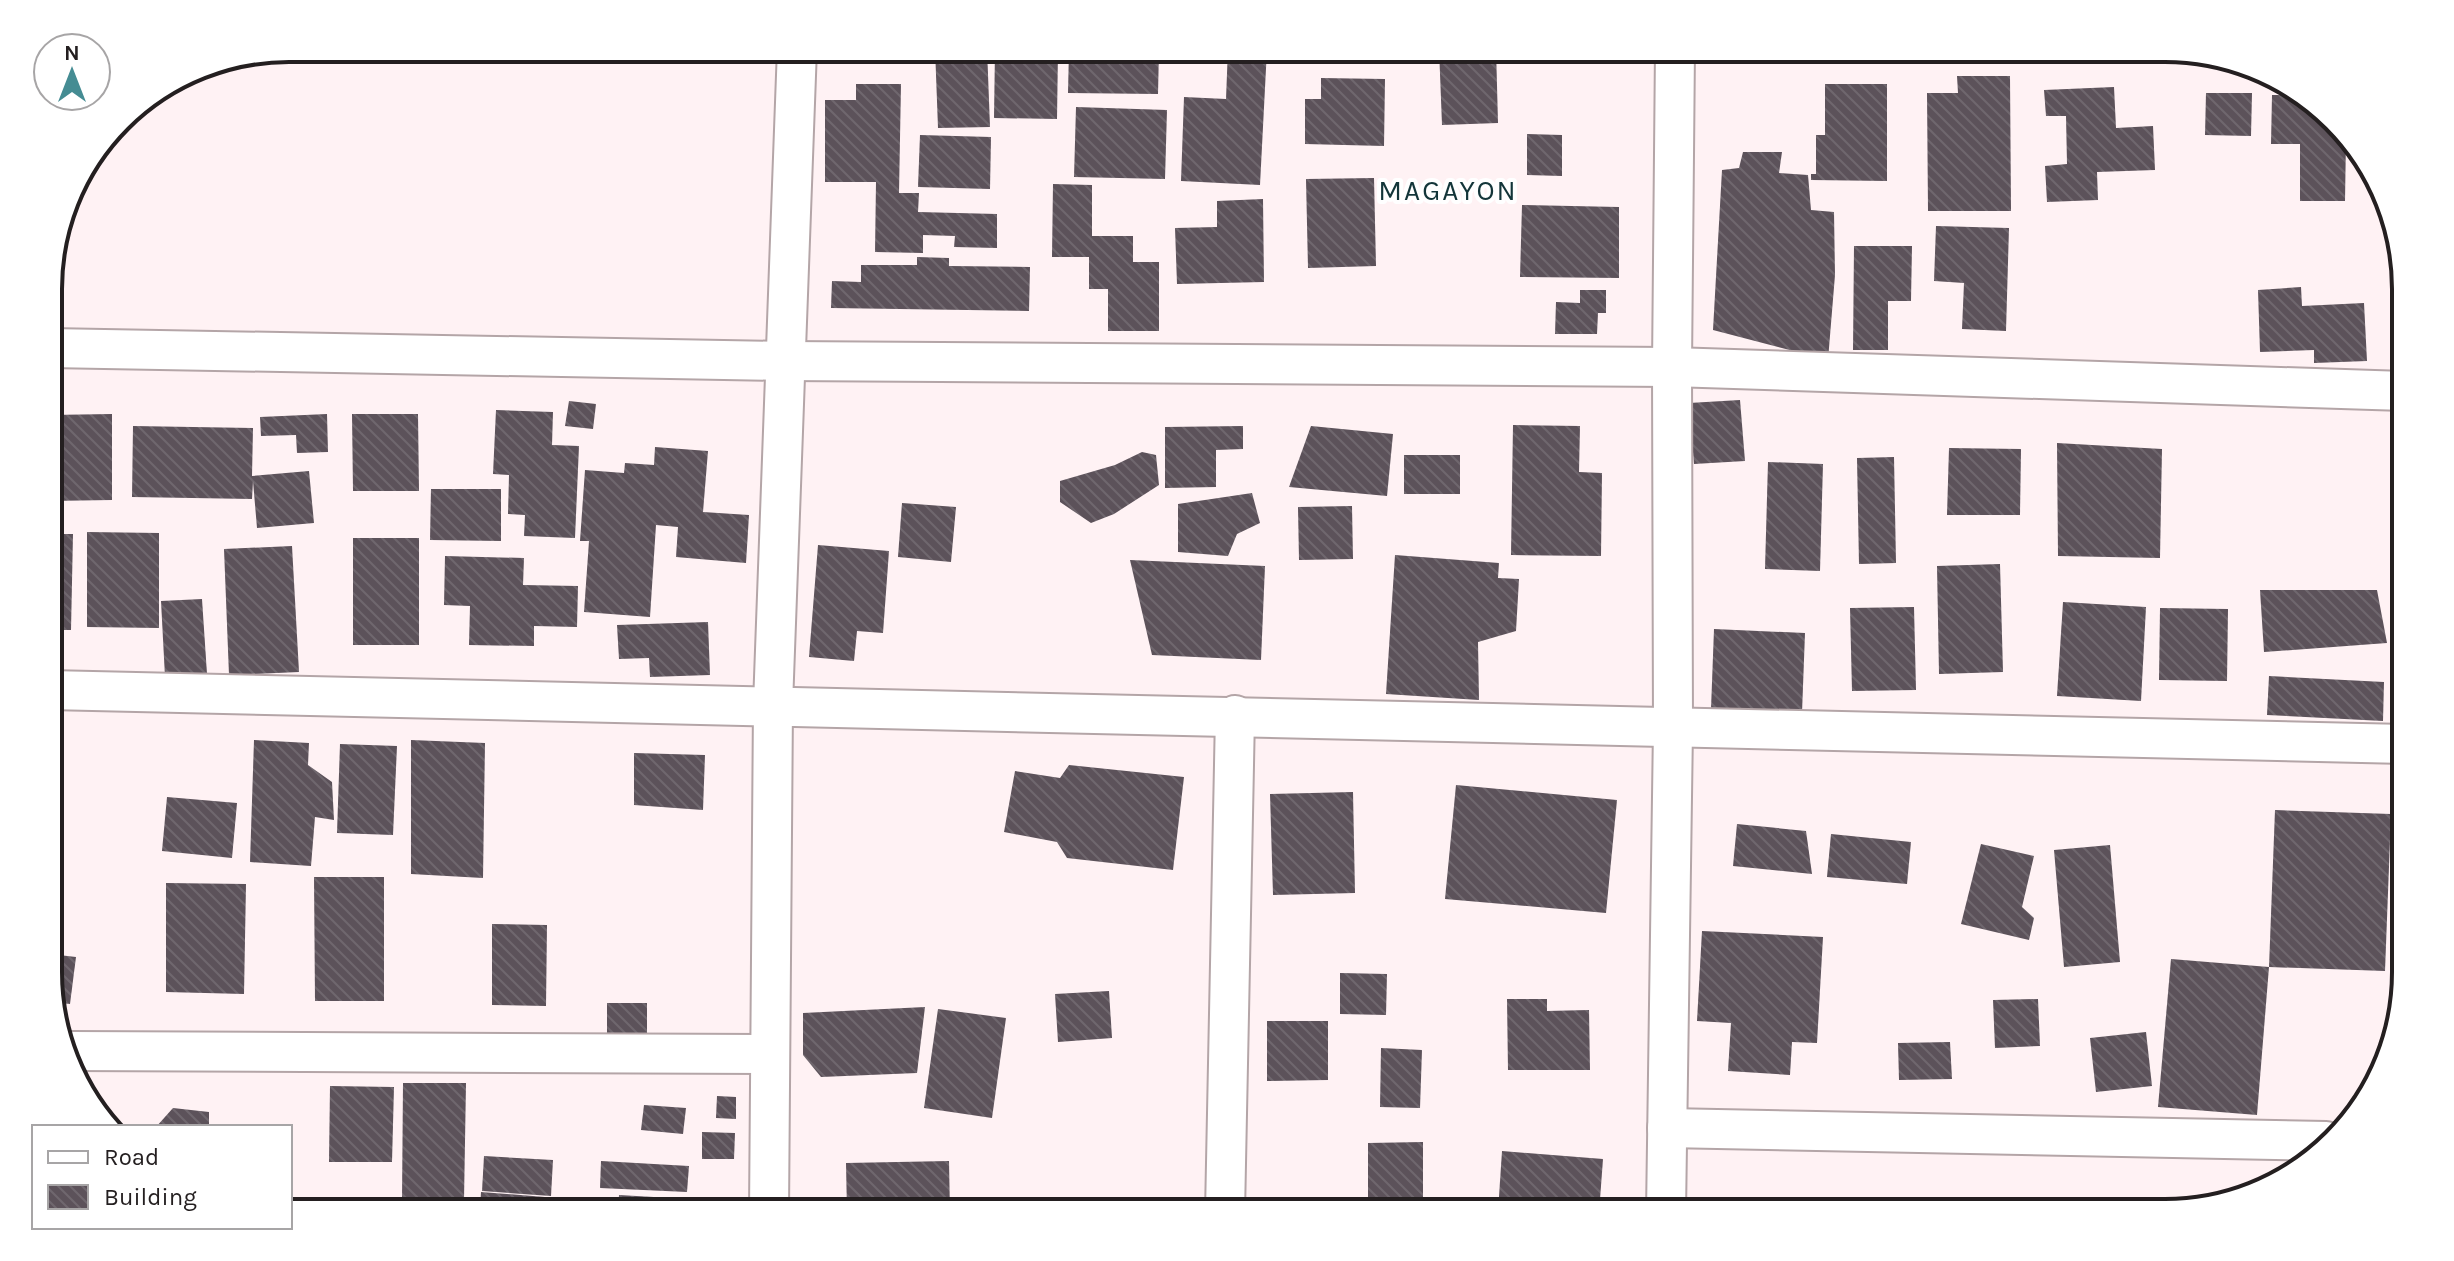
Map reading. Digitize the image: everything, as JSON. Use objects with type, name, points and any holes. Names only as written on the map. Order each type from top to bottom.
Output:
[{"type":"street","points":[[769,1199],[773,705],[796,62]]},
{"type":"street","points":[[1666,1199],[1673,728],[1675,62]]},
{"type":"street","points":[[62,348],[785,361],[1672,367],[2392,391]]},
{"type":"street","points":[[62,690],[2392,744]]},
{"type":"street","points":[[1225,1199],[1235,715]]},
{"type":"street","points":[[76,1051],[770,1054]]},
{"type":"street","points":[[1667,1128],[2317,1141]]},
{"type":"building","points":[[936,62],[988,62],[990,127],[938,128]]},
{"type":"building","points":[[995,62],[1058,62],[1057,119],[994,118]]},
{"type":"building","points":[[1069,62],[1159,62],[1158,94],[1068,93]]},
{"type":"building","points":[[1227,62],[1266,62],[1260,185],[1181,181],[1184,97],[1226,99]]},
{"type":"building","points":[[1440,62],[1496,62],[1498,123],[1442,125]]},
{"type":"building","points":[[1957,76],[2010,76],[2011,211],[1928,211],[1927,93],[1958,93]]},
{"type":"building","points":[[1321,78],[1385,79],[1384,146],[1305,144],[1305,99],[1321,99]]},
{"type":"building","points":[[856,84],[901,84],[899,193],[919,193],[918,212],[997,214],[997,248],[954,247],[955,236],[923,235],[923,253],[875,252],[876,182],[825,182],[825,100],[856,100]]},
{"type":"building","points":[[1825,84],[1887,84],[1887,181],[1811,180],[1811,174],[1816,174],[1816,135],[1825,135]]},
{"type":"building","points":[[2114,87],[2116,128],[2153,126],[2155,170],[2097,172],[2098,200],[2047,202],[2045,166],[2067,164],[2066,116],[2046,116],[2044,90]]},
{"type":"building","points":[[2206,93],[2252,93],[2251,136],[2205,135]]},
{"type":"building","points":[[2272,95],[2282,95],[2315,118],[2346,152],[2345,201],[2300,201],[2300,144],[2271,144]]},
{"type":"building","points":[[1076,107],[1167,110],[1165,179],[1074,177]]},
{"type":"building","points":[[1527,134],[1562,135],[1562,176],[1527,175]]},
{"type":"building","points":[[920,135],[991,137],[990,189],[918,187]]},
{"type":"building","points":[[1743,152],[1782,152],[1779,173],[1808,175],[1811,210],[1834,212],[1835,275],[1828,360],[1713,330],[1722,170],[1739,168]]},
{"type":"building","points":[[1374,178],[1376,266],[1308,268],[1306,179]]},
{"type":"building","points":[[1053,184],[1092,185],[1092,236],[1133,236],[1133,262],[1159,262],[1159,331],[1108,331],[1108,289],[1089,289],[1089,257],[1052,257]]},
{"type":"building","points":[[1263,199],[1264,282],[1177,284],[1175,228],[1217,227],[1217,201]]},
{"type":"building","points":[[1522,205],[1619,207],[1619,278],[1520,277]]},
{"type":"building","points":[[1936,226],[2009,228],[2006,331],[1962,329],[1964,283],[1934,281]]},
{"type":"building","points":[[1854,246],[1912,246],[1911,301],[1888,301],[1888,350],[1853,350]]},
{"type":"building","points":[[917,257],[949,258],[949,266],[1030,267],[1029,311],[831,308],[832,281],[861,282],[861,265],[917,265]]},
{"type":"building","points":[[2301,287],[2302,306],[2364,303],[2367,361],[2314,363],[2314,350],[2260,352],[2258,290]]},
{"type":"building","points":[[1580,290],[1606,290],[1606,313],[1598,313],[1597,334],[1555,334],[1556,302],[1580,303]]},
{"type":"building","points":[[1740,400],[1745,461],[1694,464],[1689,403]]},
{"type":"building","points":[[569,401],[596,404],[593,429],[565,426]]},
{"type":"building","points":[[496,410],[553,412],[552,445],[579,446],[575,538],[524,536],[525,515],[508,514],[509,475],[493,474]]},
{"type":"building","points":[[112,414],[112,500],[62,501],[62,415]]},
{"type":"building","points":[[327,414],[328,452],[297,453],[296,435],[261,436],[260,417]]},
{"type":"building","points":[[352,414],[418,414],[419,491],[353,491]]},
{"type":"building","points":[[1513,425],[1580,426],[1579,472],[1602,473],[1601,556],[1511,555]]},
{"type":"building","points":[[133,426],[253,428],[252,476],[309,471],[314,523],[257,528],[253,481],[252,499],[132,497]]},
{"type":"building","points":[[1243,426],[1243,449],[1216,450],[1216,487],[1165,488],[1165,427]]},
{"type":"building","points":[[1311,426],[1393,434],[1387,496],[1289,487]]},
{"type":"building","points":[[2057,443],[2162,449],[2160,558],[2058,556]]},
{"type":"building","points":[[655,447],[708,451],[703,512],[749,515],[746,563],[676,557],[678,527],[656,525],[650,617],[584,612],[589,541],[580,541],[585,470],[624,473],[625,463],[654,465]]},
{"type":"building","points":[[1949,448],[2021,449],[2020,515],[1947,515]]},
{"type":"building","points":[[1142,452],[1156,455],[1159,485],[1114,514],[1091,523],[1060,502],[1060,481],[1115,465]]},
{"type":"building","points":[[1404,455],[1460,455],[1460,494],[1404,494]]},
{"type":"building","points":[[1894,457],[1896,563],[1859,564],[1857,458]]},
{"type":"building","points":[[1768,462],[1823,464],[1820,571],[1765,569]]},
{"type":"building","points":[[431,489],[501,489],[501,541],[430,540]]},
{"type":"building","points":[[1252,493],[1260,523],[1237,534],[1228,556],[1178,552],[1178,504]]},
{"type":"building","points":[[902,503],[956,507],[951,562],[898,557]]},
{"type":"building","points":[[1352,506],[1353,559],[1299,560],[1298,507]]},
{"type":"building","points":[[87,532],[159,533],[159,628],[87,627]]},
{"type":"building","points":[[62,534],[73,534],[71,630],[62,630]]},
{"type":"building","points":[[353,538],[419,538],[419,645],[353,645]]},
{"type":"building","points":[[818,545],[889,551],[883,633],[857,631],[854,661],[809,657]]},
{"type":"building","points":[[292,546],[299,672],[229,675],[224,549]]},
{"type":"building","points":[[1395,555],[1499,563],[1498,578],[1519,579],[1516,631],[1478,642],[1479,700],[1386,694]]},
{"type":"building","points":[[445,556],[524,558],[523,585],[578,586],[577,627],[534,626],[534,646],[469,645],[470,606],[444,605]]},
{"type":"building","points":[[1130,560],[1265,566],[1261,660],[1152,655]]},
{"type":"building","points":[[2000,564],[2003,672],[1939,674],[1937,566]]},
{"type":"building","points":[[2260,590],[2377,590],[2387,643],[2264,652]]},
{"type":"building","points":[[202,599],[207,674],[165,677],[161,601]]},
{"type":"building","points":[[2063,602],[2146,607],[2141,701],[2057,696]]},
{"type":"building","points":[[1914,607],[1916,690],[1852,691],[1850,608]]},
{"type":"building","points":[[2160,608],[2228,609],[2227,681],[2159,680]]},
{"type":"building","points":[[708,622],[710,675],[650,677],[649,658],[619,659],[617,625]]},
{"type":"building","points":[[1714,629],[1805,633],[1802,713],[1711,709]]},
{"type":"building","points":[[2269,676],[2384,682],[2383,721],[2267,715]]},
{"type":"building","points":[[254,740],[309,743],[308,765],[332,782],[334,820],[315,817],[311,866],[250,862]]},
{"type":"building","points":[[411,740],[485,743],[483,878],[411,874]]},
{"type":"building","points":[[340,744],[397,746],[393,835],[337,833]]},
{"type":"building","points":[[634,753],[705,755],[703,810],[634,805]]},
{"type":"building","points":[[1069,765],[1184,777],[1173,870],[1067,858],[1057,842],[1004,832],[1015,771],[1060,778]]},
{"type":"building","points":[[1456,785],[1617,800],[1606,913],[1445,899]]},
{"type":"building","points":[[1353,792],[1355,893],[1273,895],[1270,794]]},
{"type":"building","points":[[167,797],[237,803],[232,858],[162,851]]},
{"type":"building","points":[[2275,810],[2391,814],[2385,971],[2269,967]]},
{"type":"building","points":[[1737,824],[1806,831],[1812,874],[1733,866]]},
{"type":"building","points":[[1831,834],[1911,842],[1907,884],[1827,877]]},
{"type":"building","points":[[1981,844],[2034,856],[2022,907],[2034,918],[2029,940],[1961,924]]},
{"type":"building","points":[[2110,845],[2120,962],[2064,967],[2054,850]]},
{"type":"building","points":[[314,877],[384,877],[384,1001],[315,1001]]},
{"type":"building","points":[[166,883],[246,884],[244,994],[166,992]]},
{"type":"building","points":[[492,924],[547,925],[546,1006],[492,1005]]},
{"type":"building","points":[[1702,931],[1823,937],[1817,1043],[1792,1042],[1790,1075],[1728,1071],[1731,1023],[1697,1021]]},
{"type":"building","points":[[62,955],[76,957],[70,1004],[64,1003]]},
{"type":"building","points":[[2171,959],[2269,967],[2257,1115],[2158,1107]]},
{"type":"building","points":[[1340,973],[1387,974],[1386,1015],[1340,1014]]},
{"type":"building","points":[[1109,991],[1112,1038],[1058,1042],[1055,994]]},
{"type":"building","points":[[1507,999],[1547,999],[1547,1011],[1589,1010],[1590,1070],[1508,1070]]},
{"type":"building","points":[[2038,999],[2040,1046],[1995,1048],[1993,1000]]},
{"type":"building","points":[[607,1003],[647,1003],[647,1036],[607,1036]]},
{"type":"building","points":[[925,1007],[917,1073],[821,1077],[803,1055],[803,1013]]},
{"type":"building","points":[[938,1009],[1006,1018],[992,1118],[924,1108]]},
{"type":"building","points":[[1267,1021],[1328,1021],[1328,1080],[1267,1081]]},
{"type":"building","points":[[2146,1032],[2152,1086],[2096,1092],[2090,1038]]},
{"type":"building","points":[[1950,1042],[1952,1079],[1899,1080],[1898,1043]]},
{"type":"building","points":[[1381,1048],[1422,1050],[1420,1108],[1380,1107]]},
{"type":"building","points":[[403,1083],[466,1083],[464,1199],[402,1199]]},
{"type":"building","points":[[330,1086],[394,1087],[392,1162],[329,1162]]},
{"type":"building","points":[[717,1096],[736,1097],[736,1119],[716,1118]]},
{"type":"building","points":[[644,1105],[686,1108],[683,1134],[641,1130]]},
{"type":"building","points":[[173,1108],[209,1112],[209,1125],[158,1125]]},
{"type":"building","points":[[702,1132],[735,1133],[734,1159],[702,1159]]},
{"type":"building","points":[[1423,1142],[1423,1199],[1368,1199],[1368,1143]]},
{"type":"building","points":[[1502,1151],[1603,1159],[1600,1199],[1499,1199]]},
{"type":"building","points":[[484,1156],[553,1160],[551,1196],[482,1191]]},
{"type":"building","points":[[601,1161],[689,1166],[687,1192],[600,1188]]},
{"type":"building","points":[[949,1161],[950,1199],[847,1199],[846,1163]]},
{"type":"building","points":[[481,1192],[545,1197],[545,1199],[481,1199]]},
{"type":"building","points":[[619,1195],[689,1199],[619,1199]]},
{"type":"district","name":"MAGAYON","points":[[1448,190]]}]
